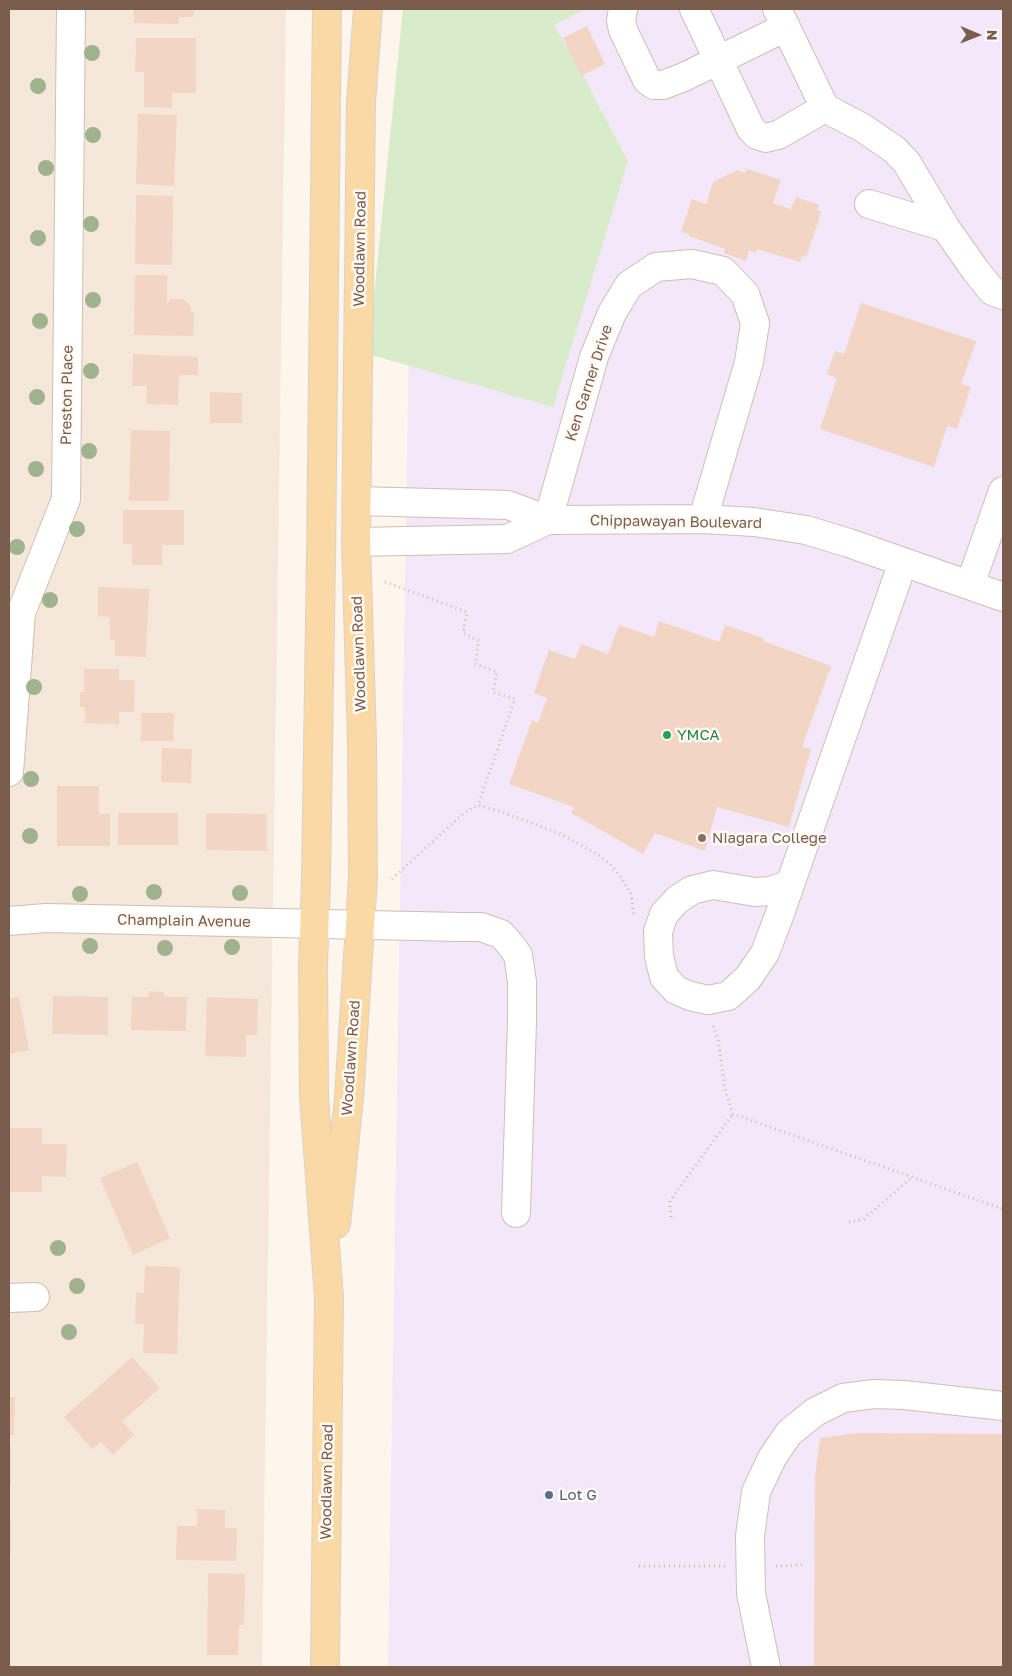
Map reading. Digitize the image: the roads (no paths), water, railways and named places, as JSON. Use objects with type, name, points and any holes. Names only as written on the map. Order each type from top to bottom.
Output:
[{"type":"main road","name":"Woodlawn Road","points":[[327,9],[313,966],[314,1096],[329,1298]]},
{"type":"main road","name":"Woodlawn Road","points":[[324,1667],[329,1298],[349,1098],[363,878],[362,744],[356,542],[361,102],[368,9]]},
{"type":"street","name":"Preston Place","points":[[9,772],[15,612],[66,498],[71,9]]},
{"type":"street","points":[[623,9],[621,20],[623,30],[647,80],[654,85],[664,86],[718,60],[781,18],[825,108],[863,128],[895,150],[907,163],[945,226],[992,291],[1003,295]]},
{"type":"street","points":[[694,9],[751,129],[757,135],[766,138],[778,135],[825,108]]},
{"type":"street","points":[[869,204],[945,226]]},
{"type":"street","name":"Ken Garner Drive","points":[[548,520],[594,357],[612,313],[629,285],[656,267],[692,264],[723,271],[745,294],[755,323],[749,362],[703,519]]},
{"type":"street","points":[[970,585],[1003,491]]},
{"type":"street","name":"Chippawayan Boulevard","points":[[357,501],[508,505],[548,520],[703,519],[754,522],[806,530],[849,542],[1003,597]]},
{"type":"street","name":"Chippawayan Boulevard","points":[[356,542],[507,539],[548,520]]},
{"type":"street","points":[[790,884],[771,891],[755,892],[713,885],[692,890],[677,900],[664,914],[658,932],[659,956],[664,977],[676,990],[690,996],[708,1000],[728,996],[748,978],[765,952],[790,884],[903,562]]},
{"type":"street","name":"Champlain Avenue","points":[[9,921],[46,918],[481,927],[501,934],[518,955],[522,982],[516,1213]]},
{"type":"street","points":[[9,1298],[36,1297]]},
{"type":"street","points":[[766,1667],[751,1593],[750,1536],[756,1492],[772,1458],[789,1434],[815,1412],[843,1398],[874,1394],[904,1395],[1003,1406]]},
{"type":"place","name":"YMCA","points":[[667,735]]},
{"type":"place","name":"Niagara College","points":[[702,838]]},
{"type":"place","name":"Lot G","points":[[549,1495]]}]
